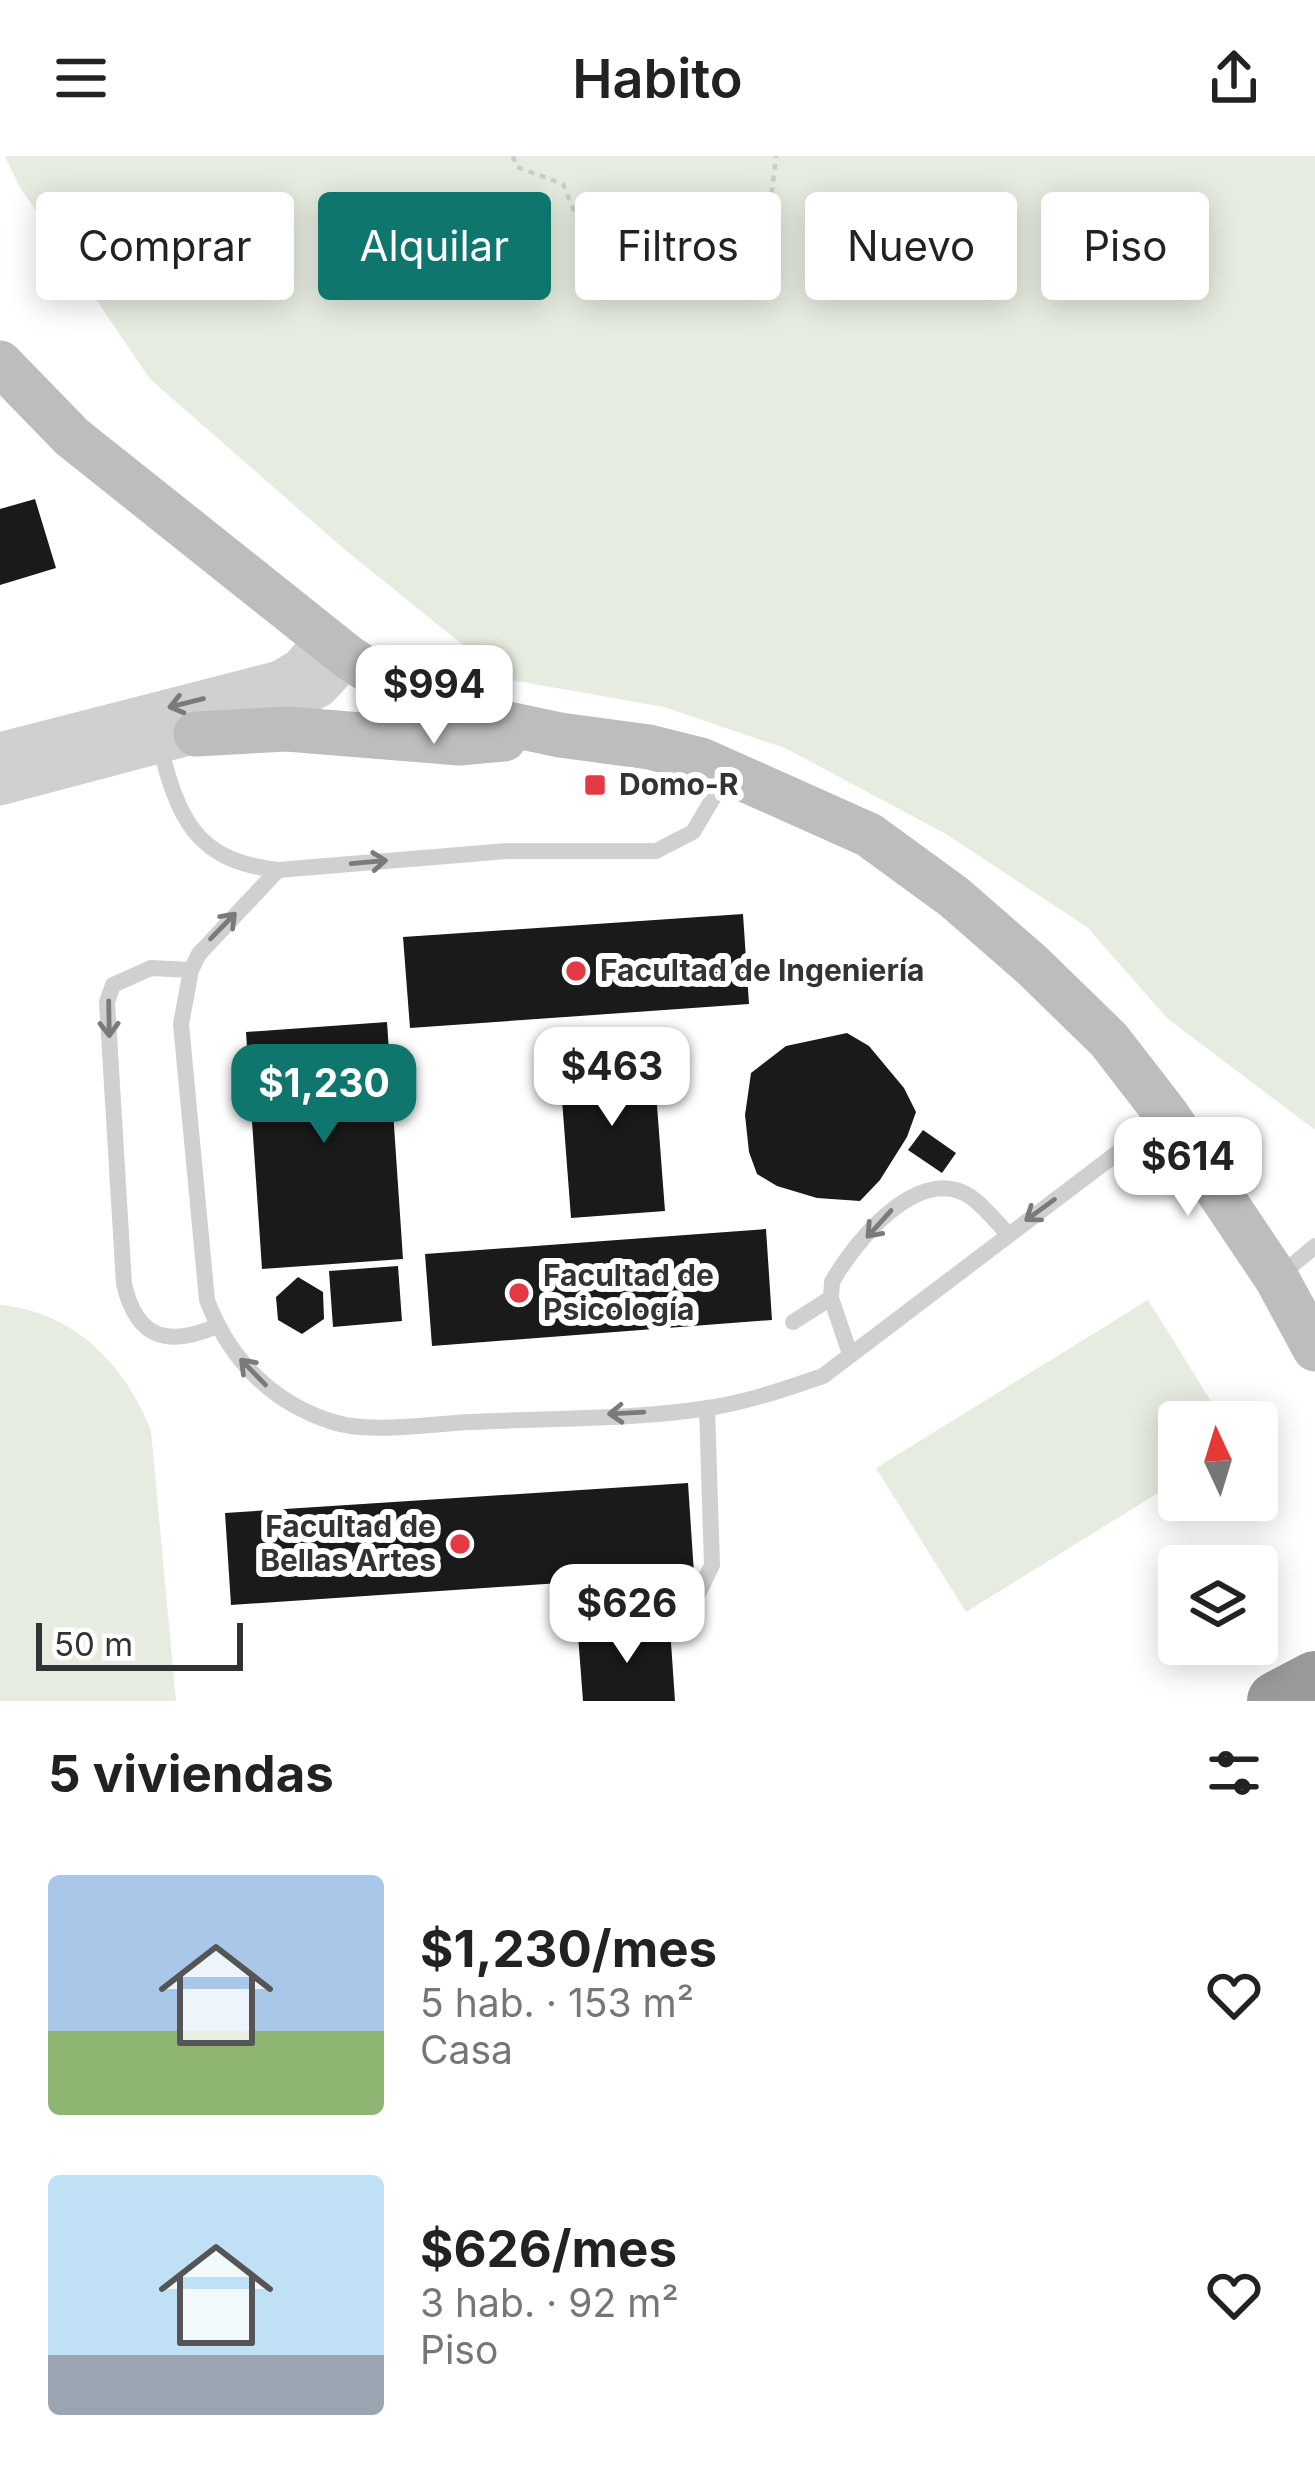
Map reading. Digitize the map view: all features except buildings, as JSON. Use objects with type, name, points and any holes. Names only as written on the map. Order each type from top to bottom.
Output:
[{"type":"main road","points":[[0,363],[72,437],[336,648],[400,691],[465,715],[650,747],[730,771],[869,835],[954,897],[1108,1040],[1167,1115],[1277,1279],[1315,1349]]},
{"type":"main road","points":[[177,738],[287,728],[459,743],[560,735]]},
{"type":"street","points":[[0,786],[177,738],[320,688],[336,648]]},
{"type":"street","points":[[0,752],[280,680],[336,648]]},
{"type":"lane","points":[[177,738],[169,780],[193,833],[220,856],[244,866],[278,870],[507,851],[656,850],[693,832],[730,771]]},
{"type":"lane","points":[[278,870],[219,928],[191,970],[181,1024],[207,1300],[217,1326],[248,1371],[284,1401],[338,1424],[395,1426],[706,1408],[770,1395],[823,1376],[1167,1115]]},
{"type":"lane","points":[[191,970],[152,968],[113,986],[107,1002],[124,1284],[136,1319],[154,1333],[187,1339],[217,1326]]},
{"type":"lane","points":[[850,1354],[831,1298],[832,1282],[904,1197],[949,1188],[968,1195],[1008,1234]]},
{"type":"lane","points":[[1277,1279],[1315,1246]]},
{"type":"lane","points":[[793,1322],[831,1298]]},
{"type":"lane","points":[[680,1631],[712,1564],[706,1408]]},
{"type":"path","points":[[512,156],[517,167],[563,184],[599,273],[691,286],[772,191],[776,156]]},
{"type":"shaded area","points":[[5,156],[1315,156],[1315,1130],[1167,1018],[1087,927],[946,834],[785,748],[664,707],[505,679],[343,548],[150,379],[96,300],[294,300],[294,192],[36,192],[36,211]]},
{"type":"shaded area","points":[[1148,1300],[1211,1401],[1158,1401],[1158,1493],[966,1612],[876,1468]]},
{"type":"shaded area","points":[[0,1305],[51,1318],[94,1346],[127,1384],[151,1431],[176,1701],[0,1701]]},
{"type":"place","name":"Domo-R","points":[[595,785]]},
{"type":"place","name":"Facultad de Ingeniería","points":[[576,971]]},
{"type":"place","name":"Facultad de Psicología","points":[[519,1293]]},
{"type":"place","name":"Facultad de Bellas Artes","points":[[460,1544]]}]
